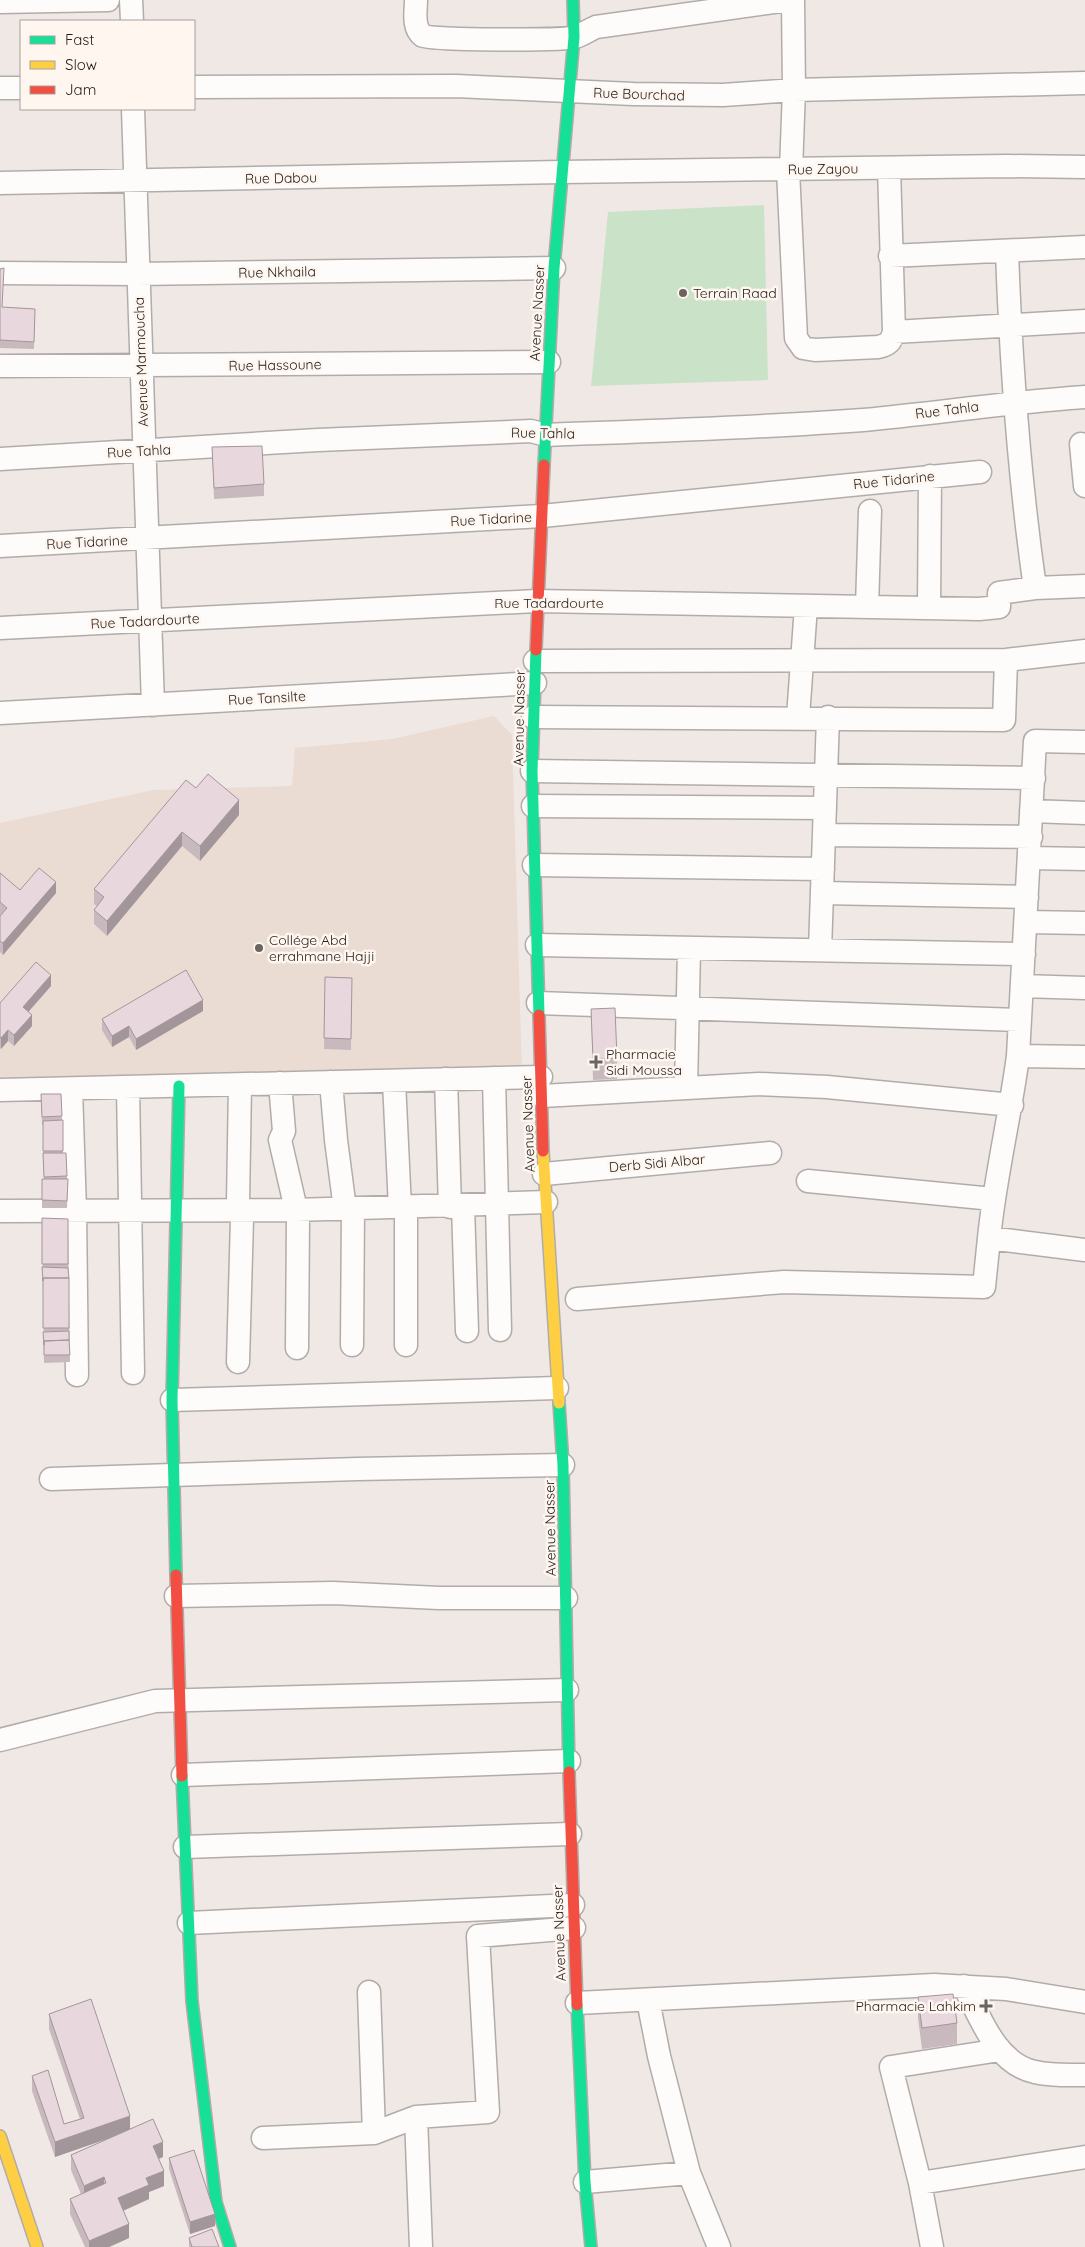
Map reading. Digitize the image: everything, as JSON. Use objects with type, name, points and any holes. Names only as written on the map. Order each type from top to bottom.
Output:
[{"type":"street","points":[[0,2],[108,0]]},
{"type":"street","points":[[131,0],[132,20]]},
{"type":"street","points":[[416,0],[417,31],[433,39],[574,37],[596,27],[788,0]]},
{"type":"street","name":"Avenue Nasser","points":[[573,0],[574,37],[554,268],[549,362],[537,601],[532,771],[544,1174],[546,1202],[566,1300],[557,1388],[563,1465],[570,1834],[585,2182],[590,2247]]},
{"type":"street","points":[[793,0],[794,90],[789,170],[796,338],[798,345],[803,348],[815,350],[878,347],[888,344],[894,332],[888,168]]},
{"type":"street","name":"Rue Bourchad","points":[[195,87],[456,86],[633,94],[723,95],[794,90],[1085,83]]},
{"type":"street","points":[[0,88],[20,88]]},
{"type":"street","name":"Avenue Marmoucha","points":[[133,110],[137,274],[142,366],[143,451],[153,705]]},
{"type":"street","name":"Rue Zayou","points":[[562,172],[1085,167]]},
{"type":"street","name":"Rue Dabou","points":[[0,184],[562,172]]},
{"type":"street","points":[[890,256],[1085,247]]},
{"type":"street","points":[[1007,252],[1015,402],[1027,529],[1035,588]]},
{"type":"street","name":"Rue Nkhaila","points":[[0,273],[137,274],[554,268]]},
{"type":"street","points":[[894,332],[1085,320]]},
{"type":"street","name":"Rue Hassoune","points":[[0,366],[549,362]]},
{"type":"street","name":"Rue Tahla","points":[[0,459],[318,440],[531,431],[546,435],[748,428],[864,420],[1015,402],[1085,397]]},
{"type":"street","points":[[1081,444],[1085,486]]},
{"type":"street","name":"Rue Tidarine","points":[[0,546],[542,516],[980,472]]},
{"type":"street","points":[[929,608],[930,476]]},
{"type":"street","points":[[867,607],[870,511]]},
{"type":"street","name":"Rue Tadardourte","points":[[0,628],[537,601],[979,609],[999,607],[999,594],[1035,588],[1085,586]]},
{"type":"street","points":[[798,717],[806,606]]},
{"type":"street","name":"Rue Tansilte","points":[[0,713],[153,705],[535,672],[802,660],[1006,660],[1085,651]]},
{"type":"street","points":[[533,717],[828,717],[1004,720],[1006,660]]},
{"type":"street","points":[[820,950],[828,717]]},
{"type":"street","points":[[566,1300],[784,1282],[984,1287],[993,1199],[1012,1105],[1018,1056],[1035,742],[1085,742]]},
{"type":"street","points":[[532,771],[1034,778]]},
{"type":"street","points":[[533,806],[825,808]]},
{"type":"street","points":[[1031,811],[1085,813]]},
{"type":"street","points":[[824,836],[1030,848],[1085,859]]},
{"type":"street","points":[[534,866],[822,868]]},
{"type":"street","points":[[822,893],[1028,897]]},
{"type":"street","points":[[1026,922],[1085,923]]},
{"type":"street","points":[[537,945],[1024,954]]},
{"type":"street","points":[[686,1088],[689,949]]},
{"type":"street","points":[[1022,986],[1085,988]]},
{"type":"street","points":[[538,1003],[688,1010],[1020,1020]]},
{"type":"street","points":[[1018,1056],[1085,1057]]},
{"type":"street","points":[[494,1078],[500,1330]]},
{"type":"street","points":[[0,1090],[494,1078],[542,1086],[686,1088],[759,1084],[827,1087],[1012,1105]]},
{"type":"street","points":[[446,1079],[467,1331]]},
{"type":"street","points":[[394,1081],[403,1208],[406,1345]]},
{"type":"street","points":[[331,1082],[349,1209],[352,1345]]},
{"type":"street","points":[[280,1084],[284,1132],[280,1140],[298,1218],[297,1348]]},
{"type":"street","points":[[238,1362],[242,1219],[240,1210],[240,1085]]},
{"type":"street","points":[[179,1086],[172,1400],[178,1699],[183,1774],[192,2001],[205,2123],[216,2202],[230,2247]]},
{"type":"street","points":[[128,1087],[133,1373]]},
{"type":"street","points":[[71,1088],[77,1375]]},
{"type":"street","name":"Derb Sidi Albar","points":[[544,1174],[770,1153]]},
{"type":"street","points":[[808,1180],[993,1199]]},
{"type":"street","points":[[0,1211],[295,1210],[546,1202]]},
{"type":"street","points":[[989,1238],[1085,1250]]},
{"type":"street","points":[[172,1400],[557,1388]]},
{"type":"street","points":[[51,1479],[563,1465]]},
{"type":"street","points":[[176,1596],[334,1593],[439,1598],[566,1598]]},
{"type":"street","points":[[0,1740],[155,1701],[567,1690]]},
{"type":"street","points":[[183,1774],[568,1761]]},
{"type":"street","points":[[185,1848],[570,1834]]},
{"type":"street","points":[[189,1922],[573,1904]]},
{"type":"street","points":[[263,2138],[374,2133],[416,2117],[488,2112],[478,1936],[574,1928]]},
{"type":"street","points":[[577,2003],[903,1985],[1006,1989],[1085,2002]]},
{"type":"street","points":[[964,1986],[1000,2050],[1020,2067],[1034,2072],[1085,2075]]},
{"type":"street","points":[[369,1992],[374,2133]]},
{"type":"street","points":[[648,2000],[659,2056],[689,2173],[719,2247]]},
{"type":"street","points":[[932,2247],[920,2183],[892,2067],[1000,2050]]},
{"type":"street","points":[[416,2117],[421,2247]]},
{"type":"street","points":[[0,2136],[36,2247]]},
{"type":"street","points":[[920,2183],[1085,2157]]},
{"type":"street","points":[[585,2182],[689,2173]]},
{"type":"shaded area","name":"Collége Abd errahmane Hajji","points":[[494,716],[512,735],[522,1073],[0,1087],[0,823],[153,790],[292,786],[295,748],[392,739]]},
{"type":"green space","name":"Terrain Raad","points":[[764,205],[768,380],[591,386],[608,212]]},
{"type":"building","points":[[4,268],[2,307],[35,309],[34,342],[0,340],[0,269]]},
{"type":"building","points":[[262,446],[264,484],[214,488],[212,447]]},
{"type":"building","points":[[208,774],[239,800],[200,846],[182,832],[107,921],[94,910],[104,897],[94,889],[186,780],[196,788]]},
{"type":"building","points":[[39,868],[56,882],[3,943],[0,941],[0,916],[7,908],[0,902],[0,873],[20,890]]},
{"type":"building","points":[[36,962],[51,975],[23,1007],[32,1015],[14,1035],[8,1030],[1,1038],[0,1003]]},
{"type":"building","points":[[186,970],[203,1000],[136,1039],[129,1026],[112,1036],[102,1019]]},
{"type":"building","points":[[325,977],[352,978],[351,1039],[324,1038]]},
{"type":"building","points":[[615,1008],[617,1058],[593,1059],[591,1009]]},
{"type":"building","points":[[41,1094],[61,1094],[62,1116],[42,1117]]},
{"type":"building","points":[[63,1120],[63,1151],[43,1151],[43,1121]]},
{"type":"building","points":[[43,1153],[66,1153],[67,1176],[44,1177]]},
{"type":"building","points":[[42,1179],[68,1179],[67,1201],[42,1200]]},
{"type":"building","points":[[42,1218],[68,1219],[68,1264],[42,1264]]},
{"type":"building","points":[[42,1267],[68,1268],[69,1278],[43,1278],[43,1281]]},
{"type":"building","points":[[43,1278],[69,1278],[69,1328],[43,1328]]},
{"type":"building","points":[[69,1331],[69,1340],[44,1341],[44,1345],[43,1332]]},
{"type":"building","points":[[69,1340],[70,1355],[44,1355],[44,1341]]},
{"type":"building","points":[[953,1994],[957,2023],[922,2028],[918,1997]]},
{"type":"building","points":[[91,1999],[130,2116],[55,2142],[32,2076],[48,2070],[64,2124],[84,2118],[49,2014]]},
{"type":"building","points":[[153,2119],[163,2142],[153,2146],[164,2171],[146,2178],[149,2185],[118,2198],[129,2224],[89,2241],[70,2199],[106,2183],[104,2177],[84,2186],[71,2155]]},
{"type":"building","points":[[194,2150],[215,2214],[190,2222],[169,2158]]},
{"type":"building","points":[[212,2229],[219,2247],[192,2247],[189,2238]]},
{"type":"traffic: fast","points":[[544,465],[554,268],[574,37],[573,0]]},
{"type":"traffic: fast","points":[[536,650],[532,771],[539,1015]]},
{"type":"traffic: fast","points":[[176,1575],[172,1400],[179,1086]]},
{"type":"traffic: fast","points":[[559,1403],[563,1465],[569,1772]]},
{"type":"traffic: fast","points":[[182,1776],[192,2001],[216,2202],[230,2247]]},
{"type":"traffic: fast","points":[[577,2005],[585,2182],[591,2247]]},
{"type":"traffic: slow","points":[[543,1151],[559,1403]]},
{"type":"traffic: slow","points":[[0,2136],[37,2247]]},
{"type":"traffic: jam","points":[[536,650],[544,465]]},
{"type":"traffic: jam","points":[[539,1015],[543,1151]]},
{"type":"traffic: jam","points":[[176,1575],[182,1776]]},
{"type":"traffic: jam","points":[[569,1772],[577,2005]]},
{"type":"place","name":"Terrain Raad","points":[[683,293]]},
{"type":"place","name":"Collége Abd errahmane Hajji","points":[[259,948]]},
{"type":"place","name":"Pharmacie Sidi Moussa","points":[[596,1062]]},
{"type":"place","name":"Pharmacie Lahkim","points":[[986,2006]]}]
